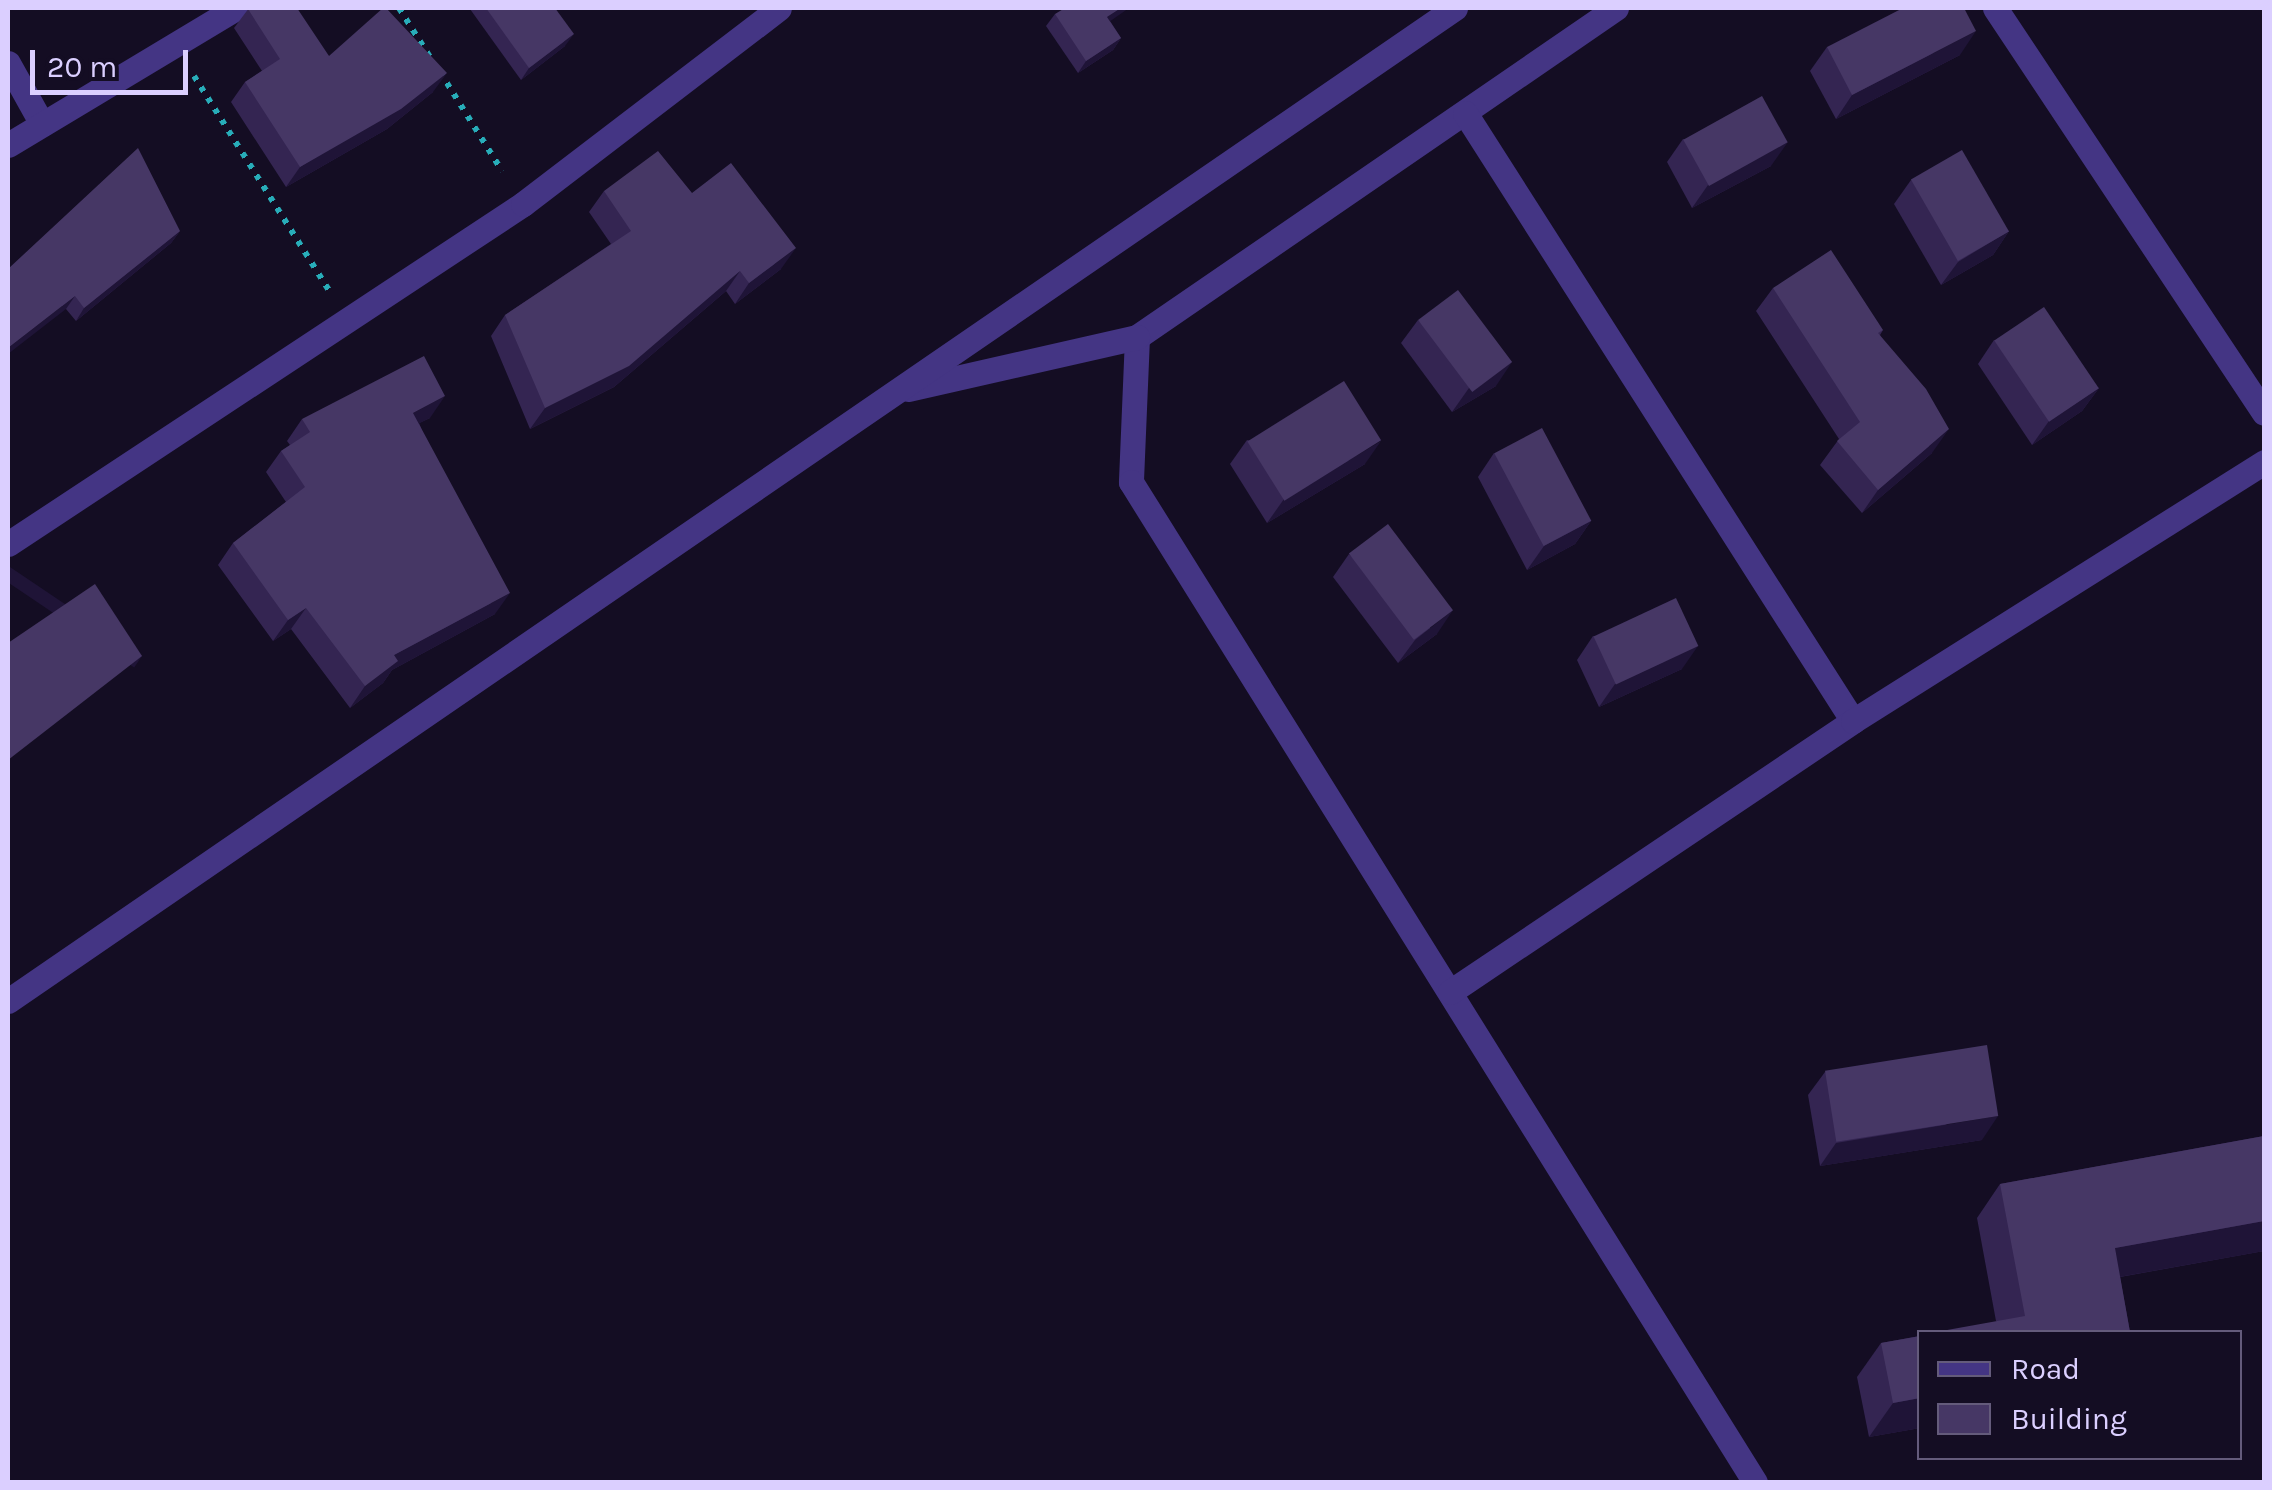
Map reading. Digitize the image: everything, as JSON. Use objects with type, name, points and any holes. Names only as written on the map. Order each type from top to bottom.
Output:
[{"type":"street","points":[[8,145],[236,8]]},
{"type":"street","points":[[8,544],[523,204],[779,8]]},
{"type":"street","points":[[8,1001],[1455,8]]},
{"type":"street","points":[[893,392],[1137,336],[1616,8]]},
{"type":"street","points":[[2002,12],[2264,413]]},
{"type":"street","points":[[8,63],[42,124]]},
{"type":"street","points":[[1464,113],[1853,722]]},
{"type":"street","points":[[1137,336],[1131,482],[1755,1482]]},
{"type":"street","points":[[1450,992],[1853,722],[2264,462]]},
{"type":"path","points":[[399,8],[523,204]]},
{"type":"path","points":[[174,46],[349,320]]},
{"type":"building","points":[[249,8],[297,8],[329,56],[386,8],[447,73],[401,109],[300,167],[245,82],[280,59]]},
{"type":"building","points":[[486,8],[555,8],[574,34],[529,68]]},
{"type":"building","points":[[1065,8],[1121,8],[1107,17],[1121,38],[1086,61],[1055,14]]},
{"type":"building","points":[[1903,8],[1964,8],[1976,31],[1852,95],[1827,47]]},
{"type":"building","points":[[1762,96],[1788,142],[1709,186],[1683,140]]},
{"type":"building","points":[[138,148],[180,231],[84,308],[75,296],[8,348],[8,269]]},
{"type":"building","points":[[1962,150],[2009,231],[1958,261],[1911,180]]},
{"type":"building","points":[[658,151],[692,193],[731,163],[796,248],[749,283],[740,271],[629,366],[545,408],[505,315],[631,231],[604,191]]},
{"type":"building","points":[[1831,250],[1883,330],[1878,333],[1926,389],[1949,429],[1878,490],[1837,441],[1860,422],[1773,288]]},
{"type":"building","points":[[1458,290],[1512,362],[1472,392],[1418,320]]},
{"type":"building","points":[[2044,307],[2099,388],[2049,422],[1994,341]]},
{"type":"building","points":[[424,356],[445,396],[413,413],[510,593],[394,655],[398,661],[365,686],[306,608],[288,620],[233,543],[305,487],[281,451],[310,432],[302,419]]},
{"type":"building","points":[[1344,381],[1381,440],[1284,501],[1247,441]]},
{"type":"building","points":[[1542,428],[1591,521],[1544,546],[1494,453]]},
{"type":"building","points":[[1388,524],[1453,610],[1414,640],[1349,553]]},
{"type":"building","points":[[95,584],[142,656],[8,760],[8,643]]},
{"type":"building","points":[[1676,598],[1698,646],[1616,684],[1594,636]]},
{"type":"building","points":[[1987,1045],[1998,1116],[1836,1142],[1825,1071]]},
{"type":"building","points":[[2264,1136],[2264,1221],[2115,1248],[2130,1330],[1947,1330],[2025,1316],[2000,1184]]},
{"type":"building","points":[[1917,1337],[1917,1399],[1893,1403],[1881,1343]]}]
